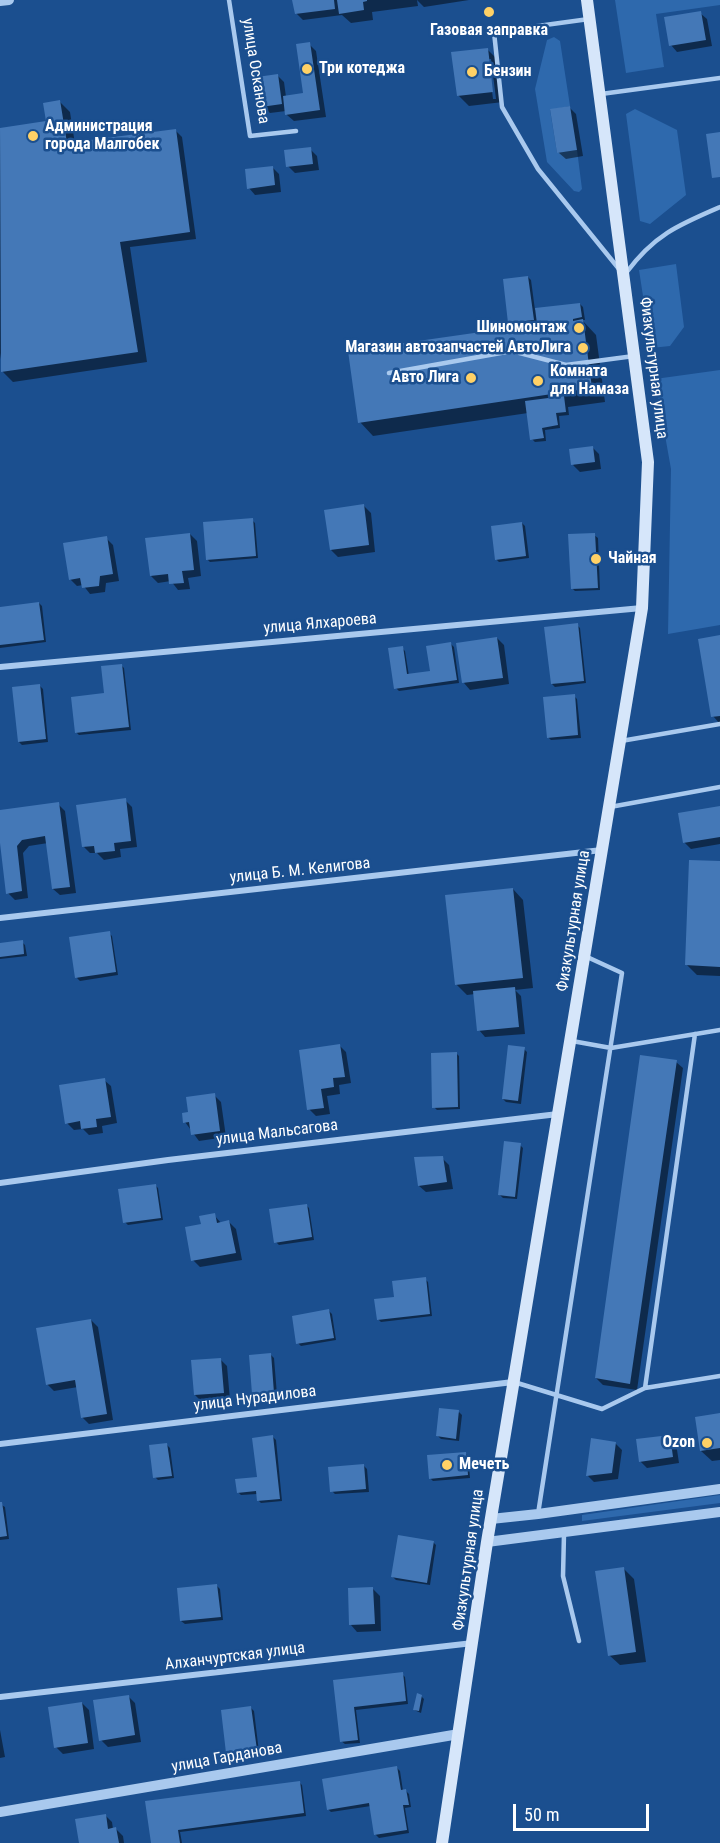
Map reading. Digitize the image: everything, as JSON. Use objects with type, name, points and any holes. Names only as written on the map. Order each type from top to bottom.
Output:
[{"type":"main road","name":"Физкультурная улица","points":[[442,1843],[487,1542],[642,608],[648,462],[587,0]]},
{"type":"street","points":[[0,1],[9,0]]},
{"type":"street","name":"улица Ялхароева","points":[[0,667],[642,608]]},
{"type":"street","name":"улица Б. М. Келигова","points":[[0,918],[603,850]]},
{"type":"street","name":"улица Мальсагова","points":[[0,1183],[180,1158],[558,1114]]},
{"type":"street","name":"улица Нурадилова","points":[[0,1444],[514,1382]]},
{"type":"street","points":[[491,1519],[720,1489]]},
{"type":"street","points":[[487,1542],[564,1534],[720,1512]]},
{"type":"street","name":"Алханчуртская улица","points":[[0,1697],[473,1643]]},
{"type":"street","name":"улица Гарданова","points":[[0,1812],[459,1734]]},
{"type":"lane","name":"улица Осканова","points":[[229,0],[250,136],[297,131]]},
{"type":"lane","points":[[590,19],[494,32],[502,107],[538,168],[624,276],[657,238],[675,227],[720,207]]},
{"type":"lane","points":[[600,94],[720,78]]},
{"type":"lane","points":[[389,373],[512,351],[566,365],[635,356]]},
{"type":"lane","points":[[621,741],[720,724]]},
{"type":"lane","points":[[610,807],[720,787]]},
{"type":"lane","points":[[537,1514],[622,973],[585,956]]},
{"type":"lane","points":[[571,1040],[611,1048],[720,1030]]},
{"type":"lane","points":[[645,1388],[695,1034]]},
{"type":"lane","points":[[514,1382],[602,1408],[645,1388],[720,1376]]},
{"type":"lane","points":[[564,1534],[563,1576],[579,1641]]},
{"type":"shaded area","points":[[615,0],[720,0],[720,5],[656,14],[664,67],[626,73]]},
{"type":"shaded area","points":[[554,37],[560,41],[570,106],[550,110],[557,153],[577,150],[582,189],[579,192],[574,191],[547,162],[535,89],[547,40]]},
{"type":"shaded area","points":[[635,109],[677,130],[686,195],[650,224],[640,221],[626,114]]},
{"type":"shaded area","points":[[676,264],[684,327],[670,346],[651,348],[639,270]]},
{"type":"shaded area","points":[[720,370],[720,625],[668,634],[671,469],[655,379]]},
{"type":"shaded area","points":[[720,1495],[720,1503],[582,1521],[582,1515]]},
{"type":"building","points":[[292,0],[334,0],[335,9],[295,14]]},
{"type":"building","points":[[337,0],[367,1],[363,2],[364,10],[339,14]]},
{"type":"building","points":[[701,11],[706,40],[669,46],[664,17]]},
{"type":"building","name":"Три котеджа","points":[[310,42],[320,110],[285,115],[283,96],[303,93],[296,44]]},
{"type":"building","name":"Бензин","points":[[488,48],[493,92],[457,96],[451,52]]},
{"type":"building","points":[[278,74],[282,104],[261,107],[257,77]]},
{"type":"building","points":[[60,100],[67,143],[176,129],[190,232],[120,242],[138,352],[1,372],[0,128],[46,121],[43,103]]},
{"type":"building","points":[[570,106],[577,150],[557,153],[550,109]]},
{"type":"building","points":[[720,132],[720,177],[712,178],[706,134]]},
{"type":"building","points":[[311,147],[313,164],[286,167],[284,150]]},
{"type":"building","points":[[273,166],[275,185],[247,189],[245,169]]},
{"type":"building","points":[[528,276],[534,320],[508,323],[503,279]]},
{"type":"building","name":"Авто Лига","points":[[580,303],[582,317],[573,319],[573,321],[583,319],[592,388],[358,423],[348,351],[537,324],[535,308]]},
{"type":"building","points":[[564,396],[566,412],[556,413],[558,425],[542,428],[544,438],[530,440],[525,401]]},
{"type":"building","points":[[593,446],[595,462],[571,465],[569,449]]},
{"type":"building","points":[[364,504],[369,545],[330,550],[324,510]]},
{"type":"building","points":[[253,518],[256,556],[206,560],[203,522]]},
{"type":"building","points":[[522,522],[526,556],[495,560],[491,526]]},
{"type":"building","points":[[190,533],[194,570],[182,571],[184,583],[169,584],[168,574],[150,576],[145,538]]},
{"type":"building","points":[[595,533],[598,588],[571,589],[568,534]]},
{"type":"building","points":[[107,536],[113,574],[100,576],[99,586],[82,588],[80,578],[69,580],[63,543]]},
{"type":"building","points":[[39,602],[44,640],[0,645],[0,607]]},
{"type":"building","points":[[578,623],[584,681],[551,684],[544,627]]},
{"type":"building","points":[[720,635],[720,716],[711,717],[698,639]]},
{"type":"building","points":[[497,637],[503,678],[462,683],[456,643]]},
{"type":"building","points":[[451,642],[457,680],[394,689],[388,648],[403,646],[407,674],[430,671],[426,646]]},
{"type":"building","points":[[122,664],[129,727],[75,733],[71,697],[104,693],[101,666]]},
{"type":"building","points":[[40,684],[46,739],[18,742],[12,687]]},
{"type":"building","points":[[575,694],[578,735],[547,738],[543,697]]},
{"type":"building","points":[[126,798],[131,841],[114,843],[115,851],[95,853],[94,846],[82,847],[76,805]]},
{"type":"building","points":[[59,802],[70,887],[52,889],[45,836],[22,840],[17,846],[22,891],[6,894],[0,843],[0,810]]},
{"type":"building","points":[[720,806],[720,837],[683,843],[678,813]]},
{"type":"building","points":[[689,860],[720,861],[720,967],[685,965]]},
{"type":"building","points":[[513,888],[523,978],[455,985],[445,895]]},
{"type":"building","points":[[110,931],[116,972],[75,978],[69,937]]},
{"type":"building","points":[[23,940],[24,954],[0,957],[0,943]]},
{"type":"building","points":[[515,987],[519,1027],[477,1031],[473,991]]},
{"type":"building","points":[[340,1044],[345,1077],[333,1078],[334,1087],[321,1089],[324,1108],[307,1110],[299,1050]]},
{"type":"building","points":[[508,1045],[525,1047],[518,1101],[502,1099]]},
{"type":"building","points":[[457,1052],[458,1107],[432,1108],[431,1053]]},
{"type":"building","points":[[640,1055],[677,1060],[630,1384],[595,1378]]},
{"type":"building","points":[[105,1078],[111,1117],[96,1119],[97,1127],[81,1129],[80,1121],[65,1124],[59,1085]]},
{"type":"building","points":[[215,1093],[220,1131],[191,1135],[189,1122],[183,1123],[182,1113],[188,1112],[186,1097]]},
{"type":"building","points":[[504,1141],[521,1143],[515,1197],[498,1195]]},
{"type":"building","points":[[443,1156],[447,1182],[418,1186],[414,1157]]},
{"type":"building","points":[[156,1184],[161,1218],[123,1223],[118,1189]]},
{"type":"building","points":[[307,1204],[312,1237],[274,1243],[269,1209]]},
{"type":"building","points":[[215,1213],[217,1223],[229,1220],[236,1253],[191,1261],[185,1227],[201,1224],[199,1216]]},
{"type":"building","points":[[426,1277],[430,1314],[377,1320],[374,1299],[394,1297],[392,1281]]},
{"type":"building","points":[[329,1309],[334,1338],[296,1344],[292,1316]]},
{"type":"building","points":[[91,1319],[107,1414],[81,1418],[75,1380],[46,1385],[36,1328]]},
{"type":"building","points":[[271,1353],[274,1393],[252,1394],[249,1355]]},
{"type":"building","points":[[221,1358],[224,1393],[194,1395],[191,1360]]},
{"type":"building","points":[[439,1408],[459,1410],[456,1439],[436,1436]]},
{"type":"building","points":[[720,1413],[720,1448],[700,1451],[695,1417]]},
{"type":"building","points":[[273,1435],[280,1499],[257,1501],[256,1491],[237,1493],[235,1479],[257,1477],[252,1438]]},
{"type":"building","points":[[670,1435],[673,1457],[639,1462],[636,1439]]},
{"type":"building","points":[[591,1438],[616,1442],[612,1473],[586,1476]]},
{"type":"building","points":[[167,1443],[172,1476],[153,1478],[149,1445]]},
{"type":"building","name":"Мечеть","points":[[466,1452],[468,1475],[429,1479],[427,1455]]},
{"type":"building","points":[[364,1464],[366,1489],[330,1492],[328,1467]]},
{"type":"building","points":[[0,1502],[2,1502],[7,1536],[0,1537]]},
{"type":"building","points":[[398,1535],[434,1541],[427,1583],[391,1577]]},
{"type":"building","points":[[624,1567],[636,1652],[608,1656],[595,1571]]},
{"type":"building","points":[[217,1584],[221,1617],[180,1621],[177,1588]]},
{"type":"building","points":[[373,1587],[375,1624],[349,1625],[348,1588]]},
{"type":"building","points":[[403,1672],[406,1701],[354,1707],[358,1740],[340,1742],[333,1680]]},
{"type":"building","points":[[417,1693],[422,1695],[419,1711],[413,1710]]},
{"type":"building","points":[[129,1695],[135,1735],[99,1741],[93,1700]]},
{"type":"building","points":[[82,1702],[88,1743],[54,1748],[48,1707]]},
{"type":"building","points":[[251,1706],[257,1750],[226,1753],[221,1710]]},
{"type":"building","points":[[397,1766],[401,1790],[406,1789],[409,1805],[403,1805],[407,1830],[374,1835],[369,1803],[327,1810],[322,1779]]},
{"type":"building","points":[[300,1781],[304,1813],[178,1830],[180,1843],[151,1843],[145,1801]]},
{"type":"building","points":[[106,1814],[108,1829],[116,1827],[119,1843],[79,1843],[75,1819]]},
{"type":"place","name":"Газовая заправка","points":[[489,12]]},
{"type":"place","name":"Три котеджа","points":[[307,69]]},
{"type":"place","name":"Бензин","points":[[472,72]]},
{"type":"place","name":"Администрация города Малгобек","points":[[33,136]]},
{"type":"place","name":"Шиномонтаж","points":[[579,328]]},
{"type":"place","name":"Магазин автозапчастей АвтоЛига","points":[[583,348]]},
{"type":"place","name":"Авто Лига","points":[[471,378]]},
{"type":"place","name":"Комната для Намаза","points":[[538,381]]},
{"type":"place","name":"Чайная","points":[[596,559]]},
{"type":"place","name":"Ozon","points":[[707,1443]]},
{"type":"place","name":"Мечеть","points":[[447,1465]]}]
